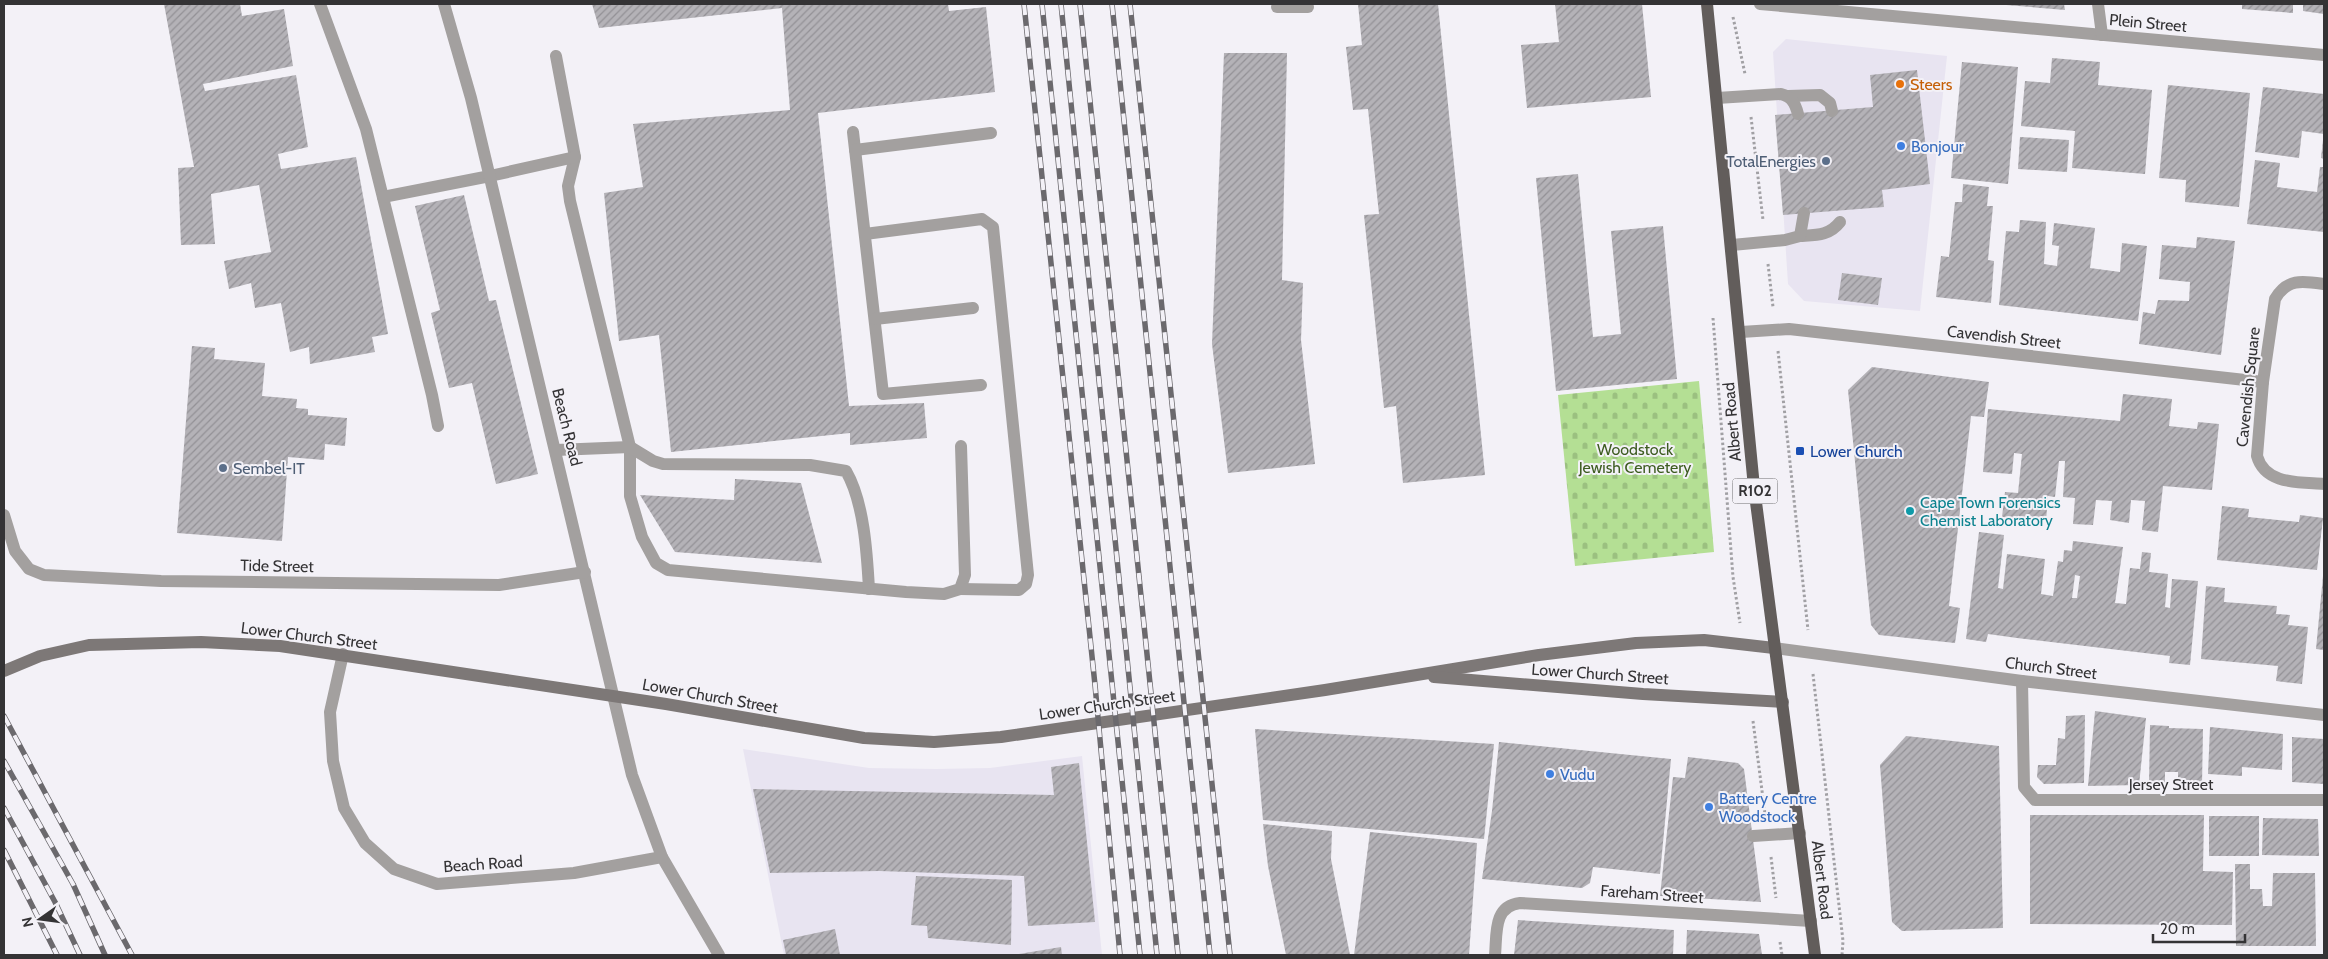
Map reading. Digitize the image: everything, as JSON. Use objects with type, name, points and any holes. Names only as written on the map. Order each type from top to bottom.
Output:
[{"type":"main road","name":"Albert Road","points":[[1707,4],[1741,332],[1754,487],[1816,955]]},
{"type":"main road","name":"Lower Church Street","points":[[4,671],[40,656],[89,645],[200,642],[280,646],[666,704],[864,738],[934,742],[1001,737],[1325,690],[1539,655],[1636,643],[1704,640],[1774,648]]},
{"type":"main road","name":"Lower Church Street","points":[[1414,675],[1643,694],[1783,702]]},
{"type":"street","points":[[320,4],[366,129],[438,426]]},
{"type":"street","name":"Beach Road","points":[[444,4],[490,176],[632,775],[662,857],[719,955]]},
{"type":"street","name":"Plein Street","points":[[1760,4],[2324,55]]},
{"type":"street","points":[[2098,4],[2102,35]]},
{"type":"street","points":[[1277,8],[1308,7]]},
{"type":"street","points":[[556,56],[575,157],[568,186],[570,201],[630,447],[630,496],[642,537],[656,563],[668,570],[944,594],[960,589],[1019,590],[1026,584],[1028,575],[993,227],[982,219],[865,234]]},
{"type":"street","points":[[1717,98],[1749,95],[1820,95],[1830,103],[1832,111]]},
{"type":"street","points":[[1788,96],[1796,104],[1798,114]]},
{"type":"street","points":[[854,132],[883,394],[981,385]]},
{"type":"street","points":[[855,150],[991,132]]},
{"type":"street","points":[[383,197],[575,157]]},
{"type":"street","points":[[1800,236],[1804,213]]},
{"type":"street","points":[[1732,245],[1827,234],[1840,222]]},
{"type":"street","name":"Cavendish Square","points":[[2324,284],[2302,281],[2281,289],[2275,300],[2263,382],[2257,456],[2260,466],[2268,474],[2281,480],[2324,484]]},
{"type":"street","points":[[875,320],[973,308]]},
{"type":"street","name":"Cavendish Street","points":[[1741,332],[1789,329],[2263,382]]},
{"type":"street","points":[[960,589],[965,575],[961,446]]},
{"type":"street","points":[[556,450],[630,447],[653,462],[663,464],[810,465],[846,471],[853,483],[866,541],[869,588]]},
{"type":"street","name":"Tide Street","points":[[4,516],[15,551],[29,569],[44,575],[161,581],[499,585],[585,572]]},
{"type":"street","name":"Church Street","points":[[1774,648],[2022,681],[2324,715]]},
{"type":"street","name":"Beach Road","points":[[342,654],[330,712],[333,760],[344,808],[365,843],[394,869],[437,884],[574,873],[662,857]]},
{"type":"street","name":"Jersey Street","points":[[2022,681],[2024,787],[2035,800],[2324,800]]},
{"type":"street","points":[[1753,836],[1800,833]]},
{"type":"street","name":"Fareham Street","points":[[1495,955],[1499,918],[1506,906],[1520,902],[1811,921]]},
{"type":"path","points":[[1732,14],[1749,95],[1842,931],[1842,955]]},
{"type":"path","points":[[1712,314],[1735,588]]},
{"type":"path","points":[[1759,768],[1782,955]]},
{"type":"shaded area","points":[[1786,39],[1947,56],[1920,311],[1804,301],[1788,284],[1773,52]]},
{"type":"shaded area","points":[[743,749],[869,768],[990,768],[1082,756],[1102,955],[784,955]]},
{"type":"green space","name":"Woodstock Jewish Cemetery","points":[[1699,381],[1714,552],[1575,566],[1558,395]]},
{"type":"building","points":[[164,4],[240,4],[242,16],[284,9],[293,66],[203,84],[205,91],[296,75],[308,147],[278,154],[281,169],[356,157],[388,334],[372,337],[375,352],[310,364],[309,347],[290,352],[281,303],[255,308],[251,283],[229,289],[224,261],[271,252],[259,185],[211,194],[215,244],[181,245],[178,168],[194,167]]},
{"type":"building","points":[[592,4],[948,4],[949,11],[986,7],[995,92],[818,113],[849,406],[924,403],[927,438],[850,445],[850,433],[671,452],[659,335],[619,341],[604,193],[643,187],[633,124],[790,110],[782,8],[599,28]]},
{"type":"building","points":[[1358,4],[1438,4],[1485,475],[1403,483],[1396,406],[1384,408],[1364,215],[1379,214],[1368,109],[1353,110],[1346,47],[1362,45]]},
{"type":"building","points":[[1555,4],[1642,4],[1651,97],[1527,108],[1521,45],[1559,42]]},
{"type":"building","points":[[2064,4],[2065,10],[2006,5]]},
{"type":"building","points":[[2242,4],[2293,4],[2293,13],[2242,9]]},
{"type":"building","points":[[2303,4],[2324,4],[2324,14],[2303,11]]},
{"type":"building","points":[[1224,53],[1287,53],[1282,280],[1303,283],[1301,340],[1315,464],[1228,473],[1212,344]]},
{"type":"building","points":[[2052,58],[2100,62],[2098,85],[2152,90],[2145,174],[2072,168],[2075,131],[2021,126],[2025,81],[2050,83]]},
{"type":"building","points":[[1962,62],[2018,67],[2008,184],[1951,178]]},
{"type":"building","points":[[1917,70],[1930,184],[1882,190],[1884,207],[1783,215],[1775,115],[1873,107],[1870,75]]},
{"type":"building","points":[[2168,85],[2250,93],[2239,207],[2185,202],[2186,180],[2159,178]]},
{"type":"building","points":[[2263,87],[2324,94],[2324,134],[2302,131],[2299,158],[2255,152]]},
{"type":"building","points":[[2020,137],[2069,140],[2067,172],[2018,169]]},
{"type":"building","points":[[2324,140],[2324,159],[2321,158]]},
{"type":"building","points":[[2255,160],[2280,163],[2277,187],[2317,192],[2320,167],[2324,167],[2324,232],[2247,224]]},
{"type":"building","points":[[1578,174],[1593,337],[1621,334],[1611,231],[1663,226],[1677,379],[1556,391],[1536,178]]},
{"type":"building","points":[[1963,184],[1989,187],[1987,206],[1993,206],[1988,260],[1994,261],[1991,303],[1936,297],[1941,256],[1949,257],[1955,202],[1962,202]]},
{"type":"building","points":[[464,195],[489,301],[496,300],[538,474],[496,484],[472,383],[449,388],[431,313],[440,310],[415,206]]},
{"type":"building","points":[[2020,220],[2046,222],[2044,264],[2057,266],[2059,246],[2052,245],[2054,223],[2095,228],[2090,268],[2120,272],[2122,243],[2147,246],[2138,321],[1999,305],[2006,231],[2019,232]]},
{"type":"building","points":[[2197,237],[2235,241],[2221,355],[2139,344],[2143,312],[2155,314],[2158,300],[2189,301],[2190,282],[2159,279],[2162,245],[2196,248]]},
{"type":"building","points":[[1842,273],[1882,278],[1878,305],[1838,300]]},
{"type":"building","points":[[192,346],[215,348],[214,359],[265,363],[262,396],[297,399],[296,408],[308,409],[308,415],[347,418],[345,446],[325,444],[324,460],[288,457],[282,541],[177,533]]},
{"type":"building","name":"Cape Town Forensics Chemist Laboratory","points":[[1872,367],[1989,382],[1984,417],[1971,416],[1949,606],[1960,608],[1955,643],[1879,635],[1871,625],[1848,390]]},
{"type":"building","points":[[2123,394],[2172,399],[2169,426],[2197,429],[2198,422],[2219,424],[2212,490],[2163,486],[2158,532],[2142,530],[2145,501],[2131,500],[2129,523],[2110,520],[2112,501],[2096,500],[2093,525],[2073,524],[2075,498],[2063,497],[2065,461],[2059,461],[2055,497],[2048,496],[2046,521],[2002,517],[2005,492],[2018,493],[2022,454],[2014,453],[2012,474],[1983,472],[1988,409],[2120,421]]},
{"type":"building","points":[[735,479],[801,483],[822,563],[675,552],[640,495],[734,500]]},
{"type":"building","points":[[2222,506],[2249,509],[2248,517],[2299,522],[2300,515],[2323,518],[2317,570],[2217,560]]},
{"type":"building","points":[[1979,532],[2004,535],[1998,588],[2003,589],[2007,554],[2045,559],[2041,594],[2053,596],[2058,561],[2063,562],[2064,550],[2072,551],[2073,541],[2123,547],[2115,603],[2126,604],[2130,568],[2140,569],[2142,552],[2151,553],[2149,572],[2168,574],[2165,607],[2170,608],[2172,579],[2198,581],[2190,665],[2169,663],[2170,656],[1988,634],[1986,642],[1966,639]],"holes":[[[2075,575],[2080,576],[2077,598],[2072,598]]]},
{"type":"building","points":[[2324,576],[2324,650],[2316,649]]},
{"type":"building","points":[[2206,586],[2225,588],[2224,602],[2277,606],[2276,614],[2290,615],[2288,625],[2308,627],[2302,684],[2276,681],[2278,666],[2201,659]]},
{"type":"building","points":[[2095,711],[2146,718],[2139,785],[2088,786]]},
{"type":"building","points":[[2085,715],[2084,783],[2044,784],[2037,777],[2038,765],[2056,765],[2058,738],[2065,739],[2066,716]]},
{"type":"building","points":[[2150,725],[2169,726],[2169,728],[2203,729],[2202,785],[2178,785],[2178,772],[2165,772],[2165,785],[2149,785]]},
{"type":"building","points":[[2210,727],[2283,734],[2282,770],[2242,767],[2242,776],[2208,774]]},
{"type":"building","points":[[1255,729],[1494,744],[1484,839],[1263,820]]},
{"type":"building","points":[[1906,736],[1999,746],[2003,928],[1902,931],[1892,922],[1880,765]]},
{"type":"building","points":[[2292,737],[2324,739],[2324,784],[2292,782]]},
{"type":"building","points":[[1499,742],[1671,759],[1660,874],[1593,867],[1590,883],[1582,888],[1482,879],[1492,811]]},
{"type":"building","points":[[1688,757],[1738,763],[1744,769],[1761,902],[1660,896],[1673,777],[1685,778]]},
{"type":"building","points":[[1079,763],[1095,922],[1028,926],[1024,876],[879,871],[770,873],[753,789],[1054,795],[1051,767]]},
{"type":"building","points":[[2030,815],[2204,815],[2203,871],[2233,872],[2232,925],[2030,924]]},
{"type":"building","points":[[2209,816],[2259,816],[2259,856],[2209,856]]},
{"type":"building","points":[[2263,818],[2318,819],[2319,856],[2262,855]]},
{"type":"building","points":[[1263,824],[1332,831],[1331,859],[1350,955],[1286,955],[1268,866]]},
{"type":"building","points":[[1370,832],[1477,843],[1469,955],[1354,955]]},
{"type":"building","points":[[2235,864],[2250,864],[2250,889],[2262,889],[2263,906],[2272,906],[2273,873],[2315,873],[2316,946],[2236,946]]},
{"type":"building","points":[[916,876],[1012,880],[1011,945],[928,938],[927,926],[911,925]]},
{"type":"building","points":[[1518,920],[1674,930],[1673,955],[1514,955]]},
{"type":"building","points":[[835,929],[840,955],[786,955],[783,940]]},
{"type":"building","points":[[1687,930],[1759,934],[1762,955],[1686,955]]},
{"type":"building","points":[[1061,947],[1062,955],[1019,955],[1019,954]]},
{"type":"railway","points":[[1024,4],[1095,685],[1120,955]]},
{"type":"railway","points":[[1042,4],[1140,955]]},
{"type":"railway","points":[[1061,4],[1157,955]]},
{"type":"railway","points":[[1080,4],[1178,955]]},
{"type":"railway","points":[[1112,4],[1210,955]]},
{"type":"railway","points":[[1130,4],[1230,955]]},
{"type":"railway","points":[[4,716],[132,955]]},
{"type":"railway","points":[[4,761],[73,884],[105,955]]},
{"type":"railway","points":[[4,808],[55,902],[80,955]]},
{"type":"railway","points":[[4,850],[57,955]]},
{"type":"place","name":"Steers","points":[[1900,84]]},
{"type":"place","name":"Bonjour","points":[[1901,146]]},
{"type":"place","name":"TotalEnergies","points":[[1826,161]]},
{"type":"place","name":"Lower Church","points":[[1800,451]]},
{"type":"place","name":"Sembel-IT","points":[[223,468]]},
{"type":"place","name":"Cape Town Forensics Chemist Laboratory","points":[[1910,511]]},
{"type":"place","name":"Vudu","points":[[1550,774]]},
{"type":"place","name":"Battery Centre Woodstock","points":[[1709,807]]}]
